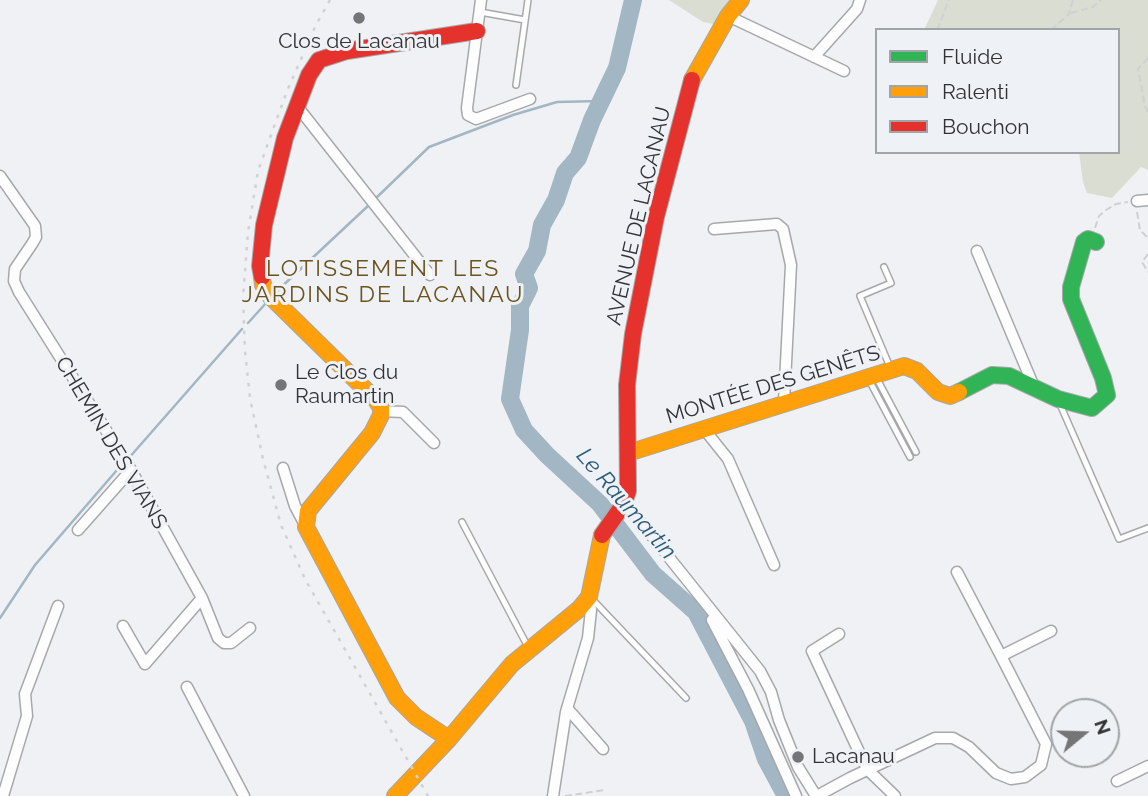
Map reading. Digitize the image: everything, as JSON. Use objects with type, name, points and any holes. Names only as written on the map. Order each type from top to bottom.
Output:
[{"type":"street","points":[[481,0],[468,115],[476,119],[530,99]]},
{"type":"street","name":"AVENUE DE LACANAU","points":[[623,505],[628,491],[628,385],[633,334],[656,217],[691,82],[727,16],[741,0]]},
{"type":"street","points":[[814,57],[857,9],[860,0]]},
{"type":"street","points":[[727,16],[844,71]]},
{"type":"street","points":[[306,527],[308,511],[372,433],[381,411],[376,400],[262,285],[260,266],[264,225],[285,138],[309,75],[318,60],[347,51],[477,31]]},
{"type":"street","points":[[297,106],[430,275]]},
{"type":"street","name":"CHEMIN DES VIANS","points":[[0,176],[35,226],[36,237],[15,269],[14,281],[131,470],[202,598],[218,638],[231,643],[250,628]]},
{"type":"street","points":[[715,229],[777,224],[783,229],[791,265],[784,402]]},
{"type":"street","name":"MONTÉE DES GENÊTS","points":[[628,453],[904,366],[917,371],[939,392],[950,396],[992,375],[1009,376],[1058,399],[1092,408],[1107,396],[1103,378],[1071,299],[1072,277],[1084,242],[1088,239],[1095,241]]},
{"type":"street","points":[[977,251],[1034,387]]},
{"type":"street","points":[[381,411],[403,412],[434,443]]},
{"type":"street","points":[[704,429],[728,459],[774,565]]},
{"type":"street","points":[[283,468],[295,506],[397,698],[416,717],[449,739]]},
{"type":"street","points":[[78,530],[131,470]]},
{"type":"street","points":[[553,796],[560,737],[588,638],[591,610],[589,597],[603,531],[623,505],[639,520],[760,671],[771,692],[779,720]]},
{"type":"street","points":[[748,689],[753,683],[762,685],[798,767],[816,796],[833,791],[867,769],[935,738],[953,738],[969,747],[996,773],[1011,779],[1025,777],[1041,765],[1046,744],[957,572]]},
{"type":"street","points":[[698,596],[748,689],[796,796]]},
{"type":"street","points":[[395,796],[449,739],[512,664],[579,609],[589,597]]},
{"type":"street","points":[[124,626],[145,664],[202,598]]},
{"type":"street","points":[[3,796],[27,716],[25,694],[58,606]]},
{"type":"street","points":[[1001,656],[1051,631]]},
{"type":"street","points":[[839,634],[812,651],[867,769],[895,796]]},
{"type":"street","points":[[187,687],[244,796]]},
{"type":"street","points":[[567,708],[603,749]]},
{"type":"street","points":[[1116,781],[1148,766]]},
{"type":"street","points":[[808,785],[833,791]]},
{"type":"lane","points":[[516,85],[528,0]]},
{"type":"lane","points":[[480,12],[525,20]]},
{"type":"lane","points":[[884,267],[891,283],[860,296],[891,370]]},
{"type":"lane","points":[[871,376],[916,452]]},
{"type":"lane","points":[[871,376],[909,457]]},
{"type":"lane","points":[[1058,399],[1119,539],[1148,528]]},
{"type":"lane","points":[[462,522],[529,650]]},
{"type":"lane","points":[[589,597],[686,698]]},
{"type":"path","points":[[938,28],[949,0]]},
{"type":"path","points":[[1069,14],[1073,0]]},
{"type":"path","points":[[1053,28],[1069,14],[1093,7],[1101,0]]},
{"type":"path","points":[[1148,58],[1138,69],[1148,112]]},
{"type":"path","points":[[1095,241],[1099,216],[1116,204],[1143,201]]},
{"type":"path","points":[[1137,216],[1140,230],[1148,238]]},
{"type":"path","points":[[1148,254],[1142,259],[1148,272]]},
{"type":"path","points":[[565,796],[605,790]]},
{"type":"shaded area","points":[[669,0],[733,0],[714,24],[703,22]]},
{"type":"shaded area","points":[[938,0],[1148,0],[1148,170],[1141,167],[1112,198],[1087,193],[1083,182],[1079,154],[1120,154],[1120,28],[925,28]]},
{"type":"waterway","name":"Le Raumartin","points":[[633,0],[617,68],[592,120],[578,158],[565,173],[556,200],[542,225],[537,251],[524,274],[529,288],[520,306],[520,330],[510,399],[524,430],[600,504],[653,574],[696,612],[753,721],[766,759],[786,796]]},
{"type":"waterway","points":[[374,200],[429,147],[513,115],[557,102],[601,101]]},
{"type":"waterway","points":[[277,291],[369,205]]},
{"type":"waterway","points":[[248,323],[267,302]]},
{"type":"waterway","points":[[128,459],[242,329]]},
{"type":"waterway","points":[[0,618],[35,565],[117,470]]},
{"type":"railway","points":[[330,0],[287,91],[258,171],[248,232],[243,298],[250,398],[281,525],[305,579],[428,796]]},
{"type":"traffic: fast","points":[[959,392],[992,375],[1009,376],[1058,399],[1092,408],[1107,395],[1103,378],[1071,299],[1071,287],[1084,242],[1088,239],[1096,242]]},
{"type":"traffic: slow","points":[[692,80],[728,16],[741,0]]},
{"type":"traffic: slow","points":[[262,277],[263,285],[270,296],[381,408],[381,415],[372,433],[308,511],[306,527],[397,698],[416,717],[449,739]]},
{"type":"traffic: slow","points":[[628,453],[904,366],[917,371],[938,392],[950,396],[959,392]]},
{"type":"traffic: slow","points":[[395,796],[449,739],[512,664],[579,609],[589,597],[602,535]]},
{"type":"traffic: jam","points":[[262,277],[260,266],[264,225],[285,138],[309,75],[319,60],[347,51],[477,31]]},
{"type":"traffic: jam","points":[[602,535],[623,505],[628,491],[627,385],[633,334],[656,217],[692,80]]},
{"type":"place","name":"Clos de Lacanau","points":[[359,18]]},
{"type":"place","name":"Le Clos du Raumartin","points":[[281,385]]},
{"type":"place","name":"Lacanau","points":[[798,757]]},
{"type":"district","name":"LOTISSEMENT LES JARDINS DE LACANAU","points":[[383,282]]}]
